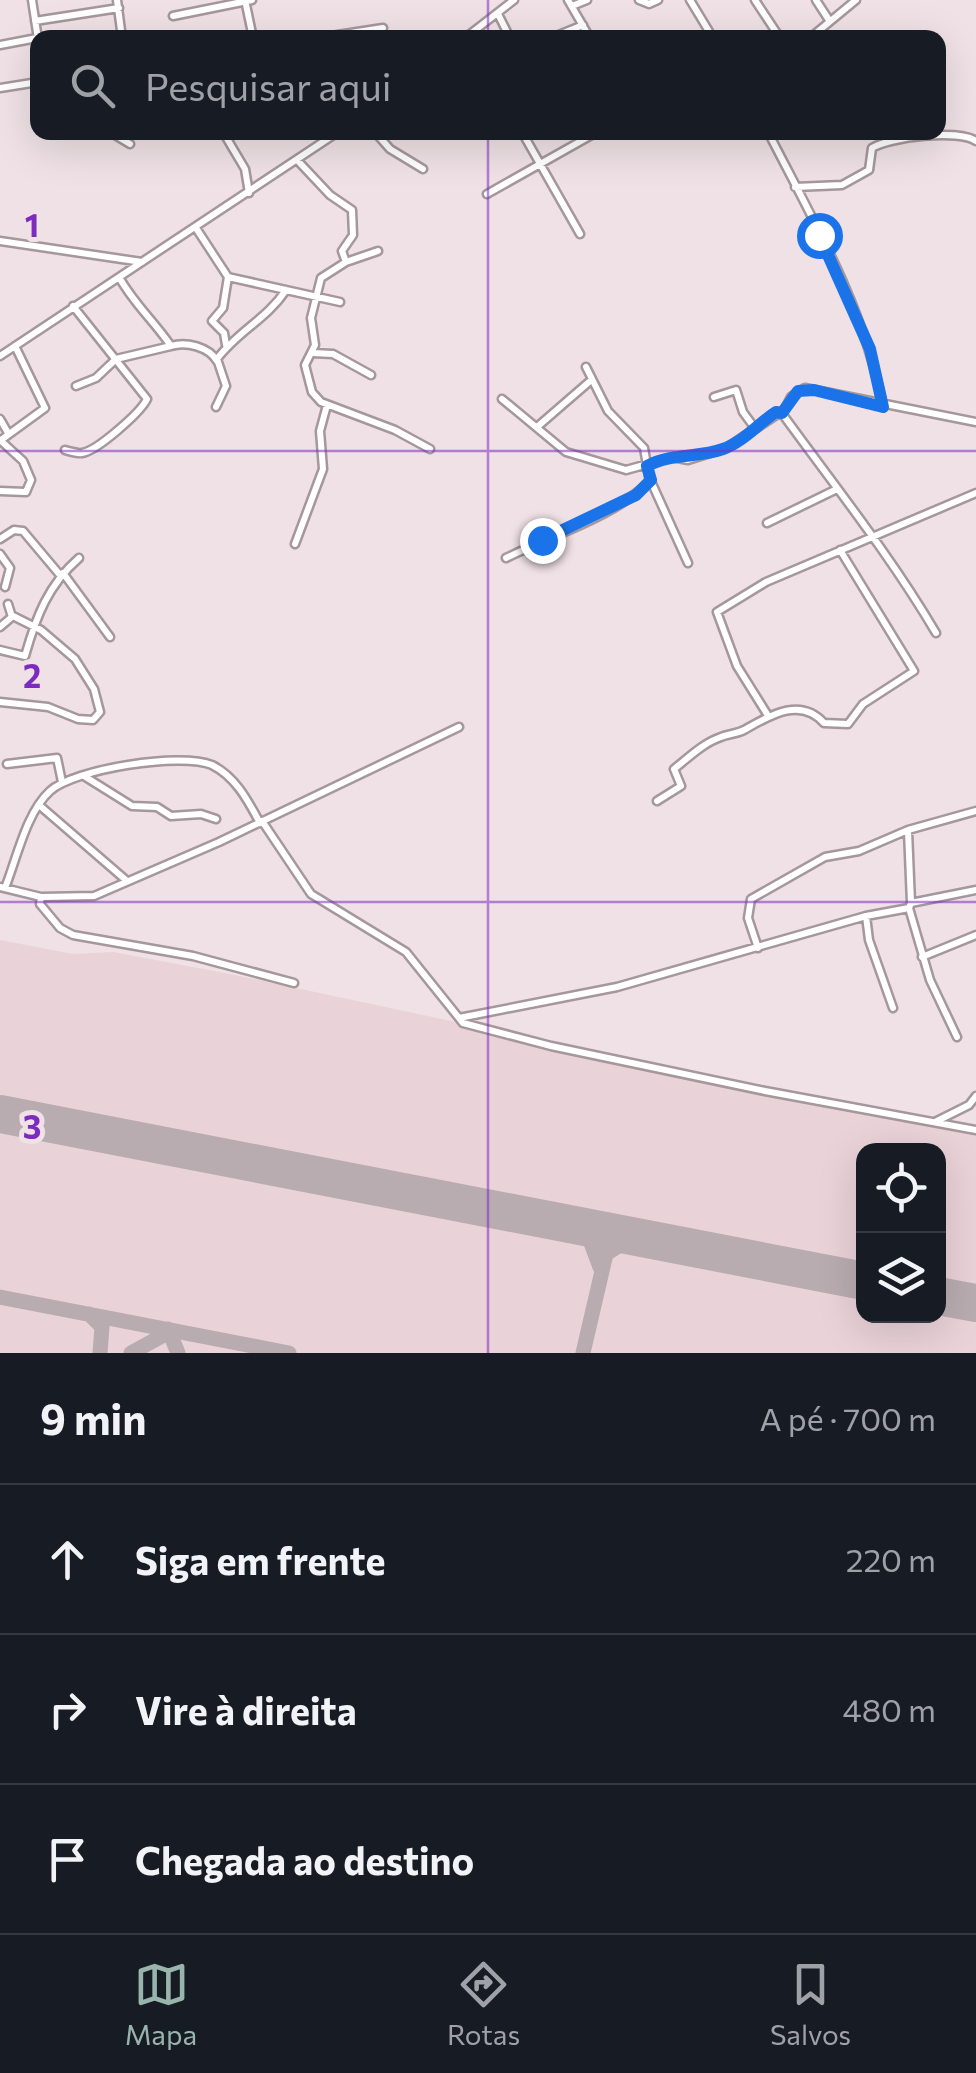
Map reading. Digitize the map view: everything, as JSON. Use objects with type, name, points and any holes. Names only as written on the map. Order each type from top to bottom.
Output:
[{"type":"street","points":[[32,0],[37,30]]},
{"type":"street","points":[[245,0],[251,30]]},
{"type":"street","points":[[174,16],[252,0]]},
{"type":"street","points":[[476,30],[514,0]]},
{"type":"street","points":[[586,30],[570,3],[587,0]]},
{"type":"street","points":[[640,0],[644,4],[658,0]]},
{"type":"street","points":[[690,0],[708,30]]},
{"type":"street","points":[[754,0],[775,30]]},
{"type":"street","points":[[816,0],[829,20]]},
{"type":"street","points":[[818,30],[856,0]]},
{"type":"street","points":[[35,21],[118,4],[121,30]]},
{"type":"street","points":[[498,14],[506,30]]},
{"type":"street","points":[[571,30],[583,25]]},
{"type":"street","points":[[370,30],[383,28]]},
{"type":"street","points":[[0,45],[30,39]]},
{"type":"street","points":[[0,88],[30,83]]},
{"type":"street","points":[[946,134],[955,133],[976,141]]},
{"type":"street","points":[[123,140],[130,144]]},
{"type":"street","points":[[229,140],[245,169],[249,194]]},
{"type":"street","points":[[0,356],[327,140]]},
{"type":"street","points":[[382,140],[424,169]]},
{"type":"street","points":[[527,140],[580,234]]},
{"type":"street","points":[[487,194],[584,140]]},
{"type":"street","points":[[772,140],[862,330],[883,407]]},
{"type":"street","points":[[795,187],[848,182],[870,170],[872,148],[896,140]]},
{"type":"street","points":[[298,161],[330,195],[352,210],[353,235],[342,251],[346,262]]},
{"type":"street","points":[[196,228],[228,276],[223,308],[212,321],[224,333],[226,345]]},
{"type":"street","points":[[0,241],[143,262]]},
{"type":"street","points":[[378,251],[346,262],[321,278],[315,298],[313,353],[305,365],[312,392],[327,405],[396,430],[430,449]]},
{"type":"street","points":[[228,276],[340,302]]},
{"type":"street","points":[[118,277],[138,310],[156,322],[171,346]]},
{"type":"street","points":[[217,361],[226,345],[266,317],[286,290]]},
{"type":"street","points":[[66,450],[80,454],[91,450],[131,422],[146,401],[73,306]]},
{"type":"street","points":[[76,386],[96,378],[116,360],[191,345],[213,354],[217,361],[226,386],[216,408]]},
{"type":"street","points":[[0,491],[26,492],[31,480],[23,461],[0,440],[44,408],[16,346]]},
{"type":"street","points":[[313,353],[333,354],[371,375]]},
{"type":"street","points":[[586,367],[590,381],[616,421],[644,448],[651,480],[688,563]]},
{"type":"street","points":[[537,426],[590,381]]},
{"type":"street","points":[[782,413],[791,397],[805,388],[883,407],[974,421]]},
{"type":"street","points":[[714,396],[736,390],[743,412],[754,427]]},
{"type":"street","points":[[502,399],[575,456],[622,470],[726,448],[776,412],[782,413],[876,535],[936,633]]},
{"type":"street","points":[[295,544],[323,470],[320,431],[327,405]]},
{"type":"street","points":[[0,419],[8,433]]},
{"type":"street","points":[[506,558],[585,523],[636,495],[651,480]]},
{"type":"street","points":[[766,523],[837,488]]},
{"type":"street","points":[[767,714],[737,666],[717,612],[744,592],[976,494]]},
{"type":"street","points":[[0,539],[14,530],[23,531],[110,637]]},
{"type":"street","points":[[658,800],[681,786],[674,770],[708,743],[740,732],[767,714],[792,709],[816,714],[824,722],[848,724],[864,704],[915,669],[840,550]]},
{"type":"street","points":[[0,554],[10,568],[5,587]]},
{"type":"street","points":[[0,650],[24,657],[44,599],[61,574],[79,558]]},
{"type":"street","points":[[0,702],[48,707],[78,719],[98,716],[97,696],[82,668],[35,629],[12,617],[8,604]]},
{"type":"street","points":[[0,627],[12,617]]},
{"type":"street","points":[[459,727],[261,822],[78,899],[42,897],[2,887],[39,805],[62,782],[167,762],[205,763],[241,790],[261,822],[311,894],[406,952],[458,1018],[477,1028],[976,1130]]},
{"type":"street","points":[[7,764],[58,758],[62,782]]},
{"type":"street","points":[[83,775],[132,806],[157,806],[171,816],[201,814],[216,819]]},
{"type":"street","points":[[39,805],[127,881]]},
{"type":"street","points":[[758,948],[748,918],[752,899],[814,862],[859,851],[908,830],[976,811]]},
{"type":"street","points":[[908,830],[910,906],[922,957],[957,1036]]},
{"type":"street","points":[[458,1018],[558,1002],[866,916],[887,916],[910,906],[976,890]]},
{"type":"street","points":[[42,897],[43,911],[72,935],[193,956],[294,983]]},
{"type":"street","points":[[866,916],[872,951],[894,1008]]},
{"type":"street","points":[[922,957],[976,936]]},
{"type":"street","points":[[936,1121],[969,1104],[976,1096]]},
{"type":"shaded area","points":[[0,940],[73,954],[113,952],[230,974],[451,1021],[494,1037],[976,1133],[976,1353],[0,1353]]},
{"type":"taxiway","points":[[565,1223],[588,1235],[600,1267]]},
{"type":"taxiway","points":[[583,1353],[606,1254],[626,1241],[652,1240]]},
{"type":"taxiway","points":[[0,1297],[289,1353]]},
{"type":"taxiway","points":[[89,1314],[102,1327],[100,1353]]},
{"type":"taxiway","points":[[168,1329],[178,1353]]},
{"type":"taxiway","points":[[131,1353],[171,1331]]},
{"type":"runway","points":[[0,1114],[856,1279]]},
{"type":"runway","points":[[946,1297],[976,1303]]},
{"type":"route","points":[[542,540],[585,523],[636,495],[651,480],[647,466],[654,462],[673,457],[688,460],[732,446],[776,412],[782,413],[791,397],[805,388],[883,407],[870,349],[819,235]]}]
